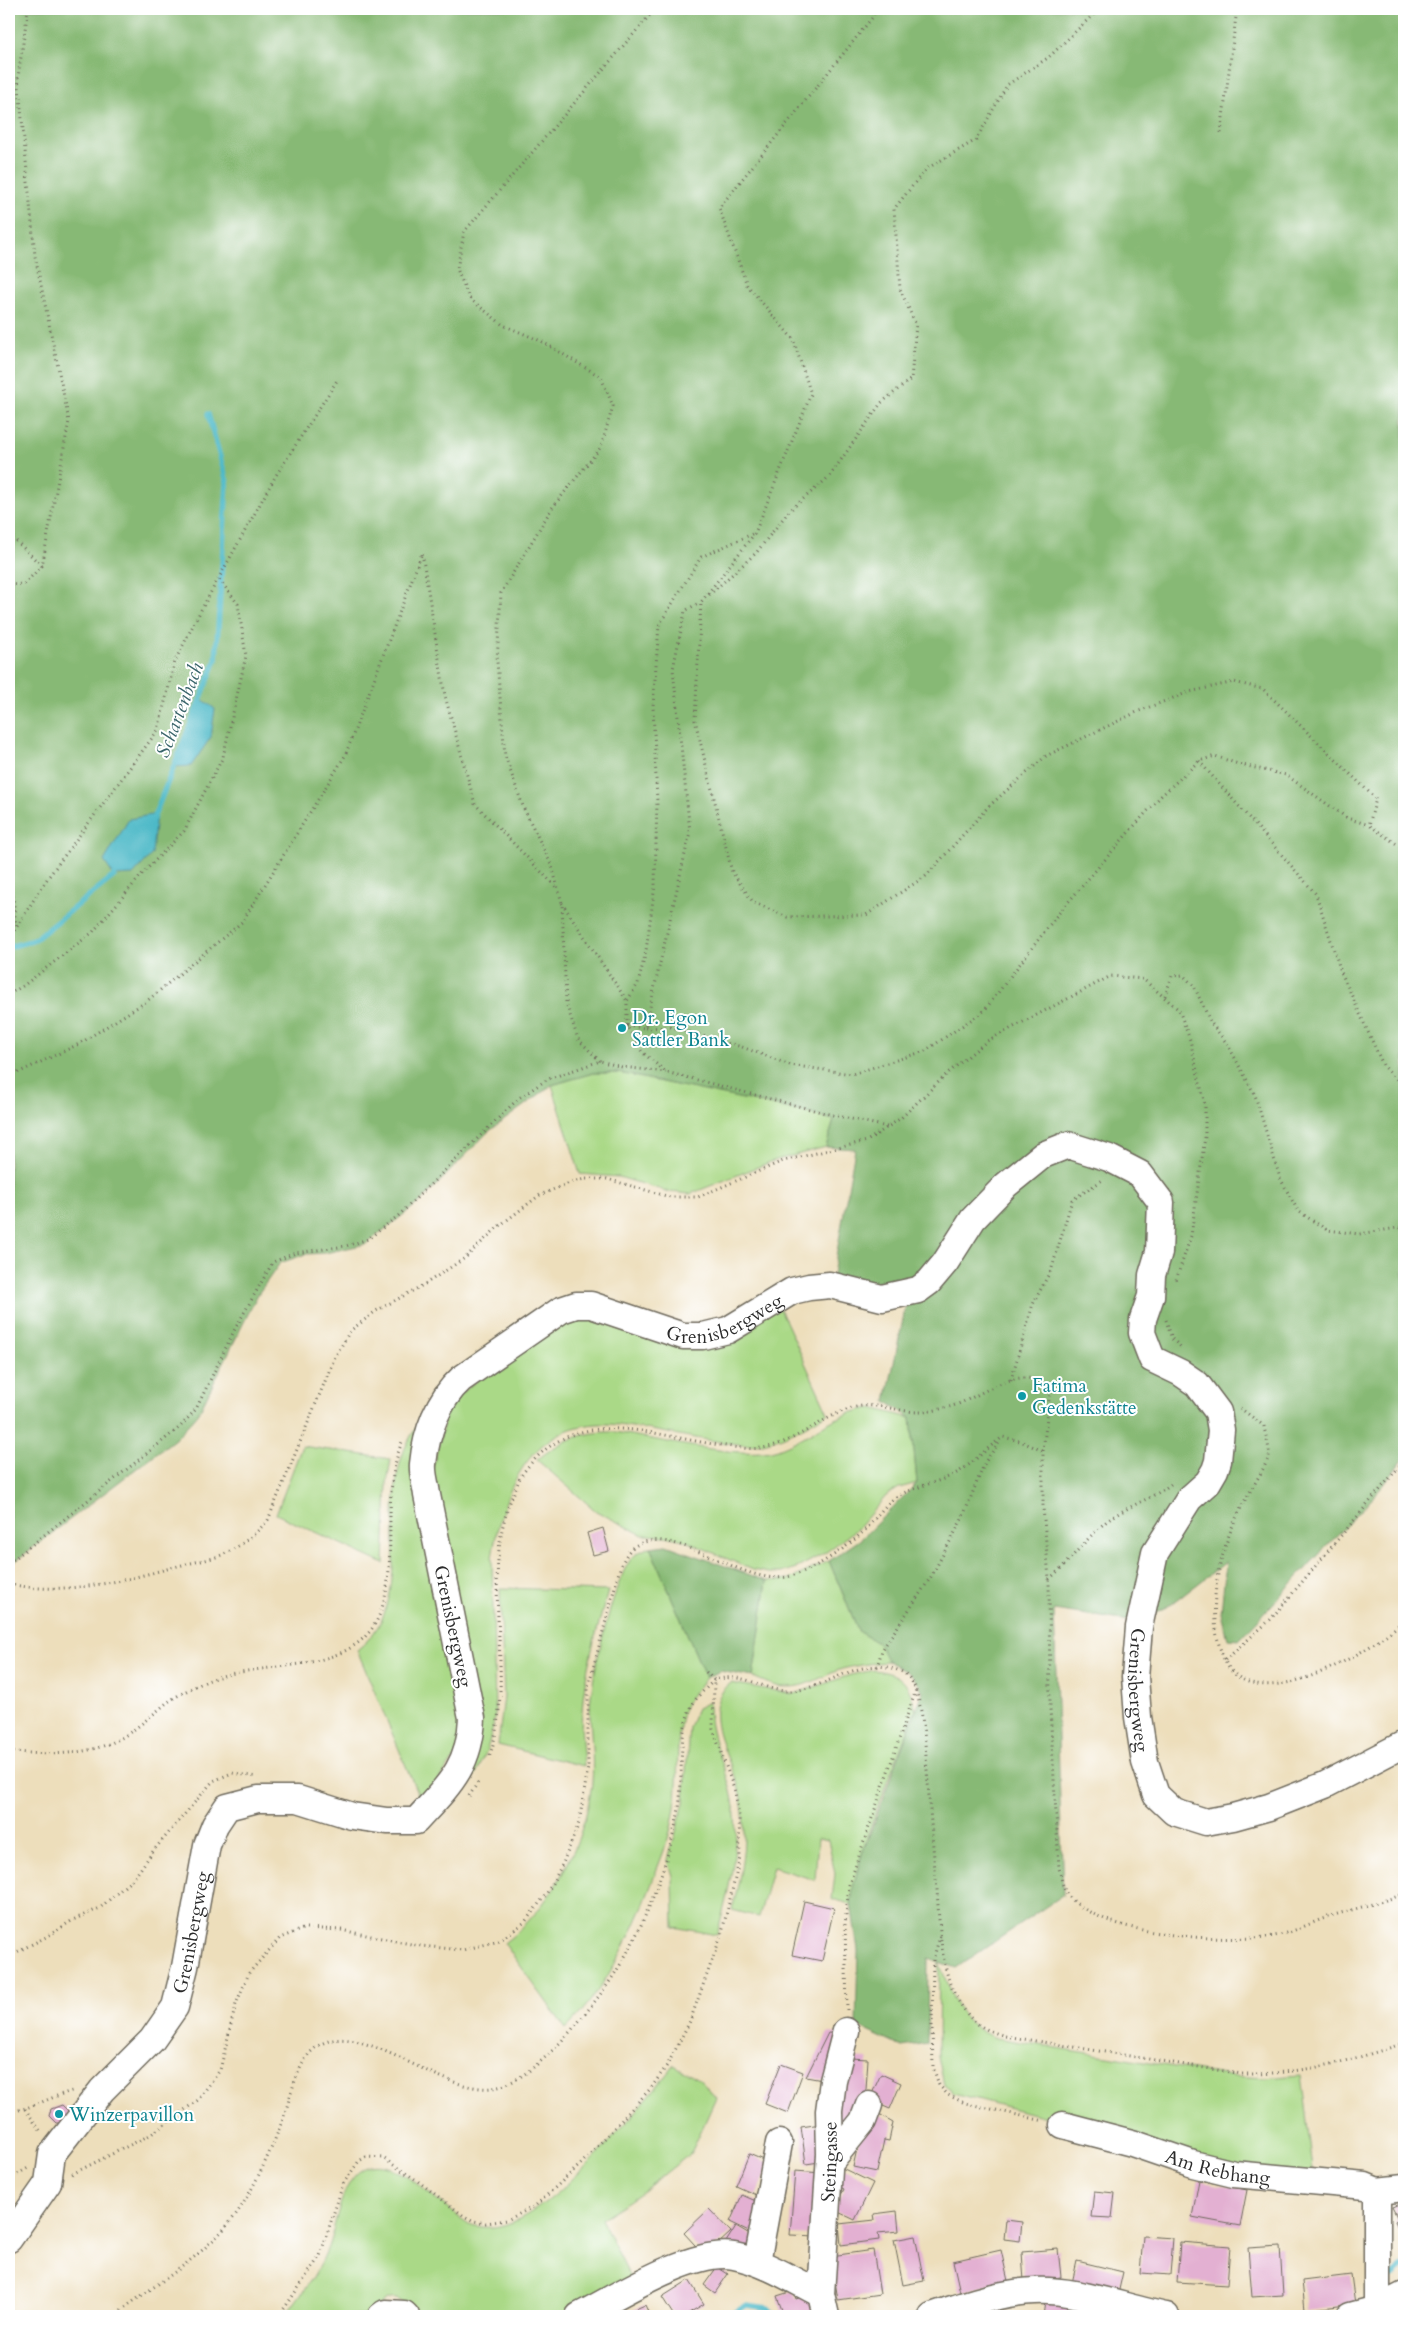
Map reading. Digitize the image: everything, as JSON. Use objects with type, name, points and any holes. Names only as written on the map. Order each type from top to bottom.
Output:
[{"type":"street","name":"Grenisbergweg","points":[[9,2239],[48,2183],[52,2154],[102,2090],[152,2040],[174,2007],[185,1966],[207,1845],[215,1825],[228,1807],[244,1802],[270,1798],[298,1799],[352,1816],[379,1820],[416,1821],[450,1784],[464,1761],[471,1740],[472,1718],[423,1466],[426,1444],[441,1404],[449,1390],[461,1379],[561,1310],[576,1305],[591,1305],[682,1336],[703,1336],[728,1330],[792,1291],[809,1287],[830,1284],[882,1298],[918,1290],[929,1282],[944,1263],[973,1219],[1006,1185],[1043,1155],[1068,1145],[1109,1158],[1140,1174],[1161,1202],[1159,1252],[1152,1275],[1151,1296],[1143,1319],[1142,1333],[1152,1359],[1181,1372],[1197,1384],[1208,1396],[1221,1419],[1218,1461],[1208,1482],[1189,1499],[1155,1554],[1140,1627],[1134,1677],[1138,1724],[1145,1762],[1156,1795],[1174,1812],[1184,1816],[1206,1822],[1233,1817],[1269,1807],[1325,1785],[1404,1744]]},
{"type":"street","name":"Steingasse","points":[[823,2305],[830,2162],[830,2111],[833,2081],[846,2031]]},
{"type":"street","points":[[830,2162],[863,2121],[869,2106]]},
{"type":"street","name":"Am Rebhang","points":[[1063,2125],[1132,2142],[1193,2164],[1234,2174],[1366,2186],[1377,2191],[1404,2188]]},
{"type":"street","points":[[756,2262],[779,2142]]},
{"type":"street","points":[[1377,2191],[1377,2309]]},
{"type":"street","points":[[579,2316],[679,2265],[710,2257],[731,2256],[756,2262],[823,2305]]},
{"type":"street","points":[[932,2316],[958,2306],[1021,2292],[1049,2291],[1078,2295],[1166,2316]]},
{"type":"street","points":[[1350,2316],[1377,2309],[1404,2295]]},
{"type":"street","points":[[381,2316],[385,2313],[404,2314],[406,2316]]},
{"type":"path","points":[[9,585],[24,584],[42,566],[69,421],[35,256],[18,77],[28,9]]},
{"type":"path","points":[[656,9],[464,232],[457,269],[469,298],[503,325],[541,341],[601,377],[613,406],[601,447],[552,508],[501,593],[497,662],[505,756],[524,809],[552,866],[562,903],[566,1003],[578,1038],[600,1061],[622,1067],[666,1072],[829,1114],[888,1127]]},
{"type":"path","points":[[876,9],[872,18],[719,208],[747,285],[793,339],[811,394],[755,533],[701,602],[695,720],[732,872],[753,902],[787,917],[866,915],[926,876],[989,806],[1046,756],[1139,711],[1189,692],[1234,682],[1263,689],[1376,799],[1369,825]]},
{"type":"path","points":[[644,1028],[690,832],[673,669],[685,611],[701,602],[756,554],[789,511],[829,477],[881,403],[911,379],[916,325],[900,289],[894,209],[926,168],[976,140],[1007,85],[1049,57],[1099,9]]},
{"type":"path","points":[[1221,133],[1237,9]]},
{"type":"path","points":[[9,939],[47,879],[158,730],[175,661],[275,477],[338,379]]},
{"type":"path","points":[[627,1000],[638,984],[646,952],[655,885],[657,802],[653,706],[659,625],[701,557],[755,533]]},
{"type":"path","points":[[9,534],[42,566]]},
{"type":"path","points":[[9,1077],[79,1044],[147,1002],[242,922],[345,756],[422,553],[445,696],[475,804],[558,889]]},
{"type":"path","points":[[9,994],[23,986],[93,932],[144,873],[184,831],[222,757],[246,656],[238,604],[219,579]]},
{"type":"path","points":[[627,1026],[644,1028],[672,1027],[742,1047],[790,1065],[852,1074],[925,1050],[984,1011],[1058,914],[1156,803],[1199,761],[1215,756],[1238,764],[1286,775],[1347,818],[1369,825],[1404,849]]},
{"type":"path","points":[[1199,761],[1316,894],[1341,972],[1384,1065],[1404,1088]]},
{"type":"path","points":[[9,893],[13,895],[16,926]]},
{"type":"path","points":[[562,903],[627,1000],[627,1026],[642,1052],[666,1072]]},
{"type":"path","points":[[1165,996],[1172,976],[1183,975],[1194,986],[1211,1023],[1228,1045],[1254,1095],[1280,1178],[1298,1211],[1328,1230],[1358,1234],[1404,1227]]},
{"type":"path","points":[[9,1584],[58,1590],[112,1584],[224,1554],[242,1544],[258,1532],[268,1520],[334,1357],[350,1332],[376,1311],[425,1284],[465,1258],[499,1226],[540,1195],[585,1179],[607,1179],[670,1197],[698,1197],[783,1161],[868,1141],[901,1118],[949,1072],[987,1041],[1111,976],[1143,979],[1179,1010],[1190,1040],[1205,1106],[1205,1137],[1191,1236],[1172,1289]]},
{"type":"path","points":[[9,1563],[174,1432],[196,1409],[236,1327],[273,1262],[295,1253],[346,1246],[368,1239],[398,1216],[519,1098],[548,1079],[600,1061]]},
{"type":"path","points":[[1011,1380],[1033,1304],[1052,1268],[1072,1200],[1106,1178]]},
{"type":"path","points":[[1165,1318],[1172,1339],[1185,1350]]},
{"type":"path","points":[[489,1758],[499,1721],[496,1570],[499,1538],[507,1508],[521,1476],[535,1458],[553,1444],[576,1432],[595,1428],[623,1429],[685,1440],[760,1449],[778,1445],[835,1414],[855,1407],[876,1405],[920,1412],[952,1406],[1011,1380],[1031,1378],[1042,1382],[1050,1391],[1043,1451],[1043,1506],[1048,1579],[1048,1643],[1059,1868],[1066,1893],[1083,1908],[1105,1918],[1166,1934],[1229,1939],[1276,1936],[1404,1894]]},
{"type":"path","points":[[1236,1405],[1264,1426],[1269,1456],[1238,1514],[1221,1560],[1214,1613],[1217,1637],[1225,1660],[1233,1673],[1245,1682],[1260,1686],[1284,1684],[1322,1672],[1366,1649],[1404,1620]]},
{"type":"path","points":[[1003,1437],[1020,1441],[1043,1451]]},
{"type":"path","points":[[877,1667],[882,1650],[931,1577],[962,1519],[985,1462],[1003,1437]]},
{"type":"path","points":[[48,2183],[71,2174],[150,2135],[198,2100],[220,2070],[236,2004],[249,1973],[280,1938],[305,1928],[342,1930],[420,1946],[463,1950],[499,1941],[525,1922],[547,1893],[563,1863],[578,1823],[588,1768],[586,1711],[593,1660],[620,1568],[626,1555],[635,1546],[648,1542],[668,1542],[756,1575],[786,1577],[801,1572],[830,1556],[862,1533],[884,1507],[899,1495],[957,1473],[1003,1437]]},
{"type":"path","points":[[9,1751],[62,1754],[87,1751],[108,1745],[133,1730],[170,1701],[224,1675],[255,1668],[317,1661],[351,1648],[363,1640],[376,1622],[384,1603],[388,1583],[389,1511],[392,1478],[404,1438]]},
{"type":"path","points":[[1225,1660],[1270,1620],[1404,1461]]},
{"type":"path","points":[[1048,1579],[1067,1564],[1106,1522],[1162,1491],[1176,1480]]},
{"type":"path","points":[[113,2316],[181,2268],[224,2229],[235,2214],[264,2162],[282,2120],[300,2068],[317,2046],[334,2040],[360,2043],[395,2054],[463,2086],[491,2088],[507,2084],[532,2067],[576,2026],[614,1976],[641,1929],[674,1832],[678,1811],[685,1728],[689,1711],[714,1680],[728,1677],[744,1678],[776,1689],[790,1691],[804,1689],[846,1672],[877,1667],[900,1671],[909,1678],[916,1689],[924,1739],[940,1936],[948,1978],[972,2019],[985,2030],[1005,2036],[1242,2074],[1300,2070],[1369,2055],[1404,2043]]},
{"type":"path","points":[[279,2316],[320,2256],[343,2184],[359,2161],[366,2157],[383,2158],[474,2221],[486,2223],[507,2220],[535,2206],[582,2163],[651,2088],[668,2064],[690,2021],[720,1936],[740,1858],[739,1816],[735,1792],[713,1729],[714,1680],[706,1672]]},
{"type":"path","points":[[846,2031],[845,1926],[850,1885],[916,1689]]},
{"type":"path","points":[[9,1956],[48,1936],[73,1920],[100,1908],[134,1878],[213,1781],[232,1773],[255,1775],[266,1786],[270,1798]]},
{"type":"path","points":[[468,1797],[474,1791],[483,1774]]},
{"type":"path","points":[[940,1936],[933,1960],[932,2026],[934,2066],[939,2085],[948,2095],[965,2103],[1063,2125]]},
{"type":"path","points":[[9,2112],[24,2110],[49,2097],[76,2090],[89,2088],[102,2090]]},
{"type":"green space","points":[[9,9],[1404,9],[1404,1457],[1383,1486],[1239,1640],[1228,1639],[1221,1613],[1226,1562],[1172,1604],[1136,1622],[1054,1610],[1063,1895],[956,1968],[928,1958],[927,2043],[902,2047],[856,2026],[858,1950],[851,1904],[854,1883],[862,1854],[923,1692],[917,1681],[909,1673],[888,1662],[879,1644],[859,1632],[829,1561],[861,1539],[917,1483],[911,1418],[886,1401],[906,1305],[832,1280],[855,1149],[826,1147],[834,1120],[791,1109],[619,1073],[593,1073],[552,1085],[488,1132],[421,1201],[366,1244],[325,1253],[306,1254],[280,1263],[258,1294],[198,1414],[175,1439],[9,1566]]},
{"type":"green space","points":[[593,1073],[619,1073],[791,1109],[834,1120],[826,1147],[773,1161],[690,1194],[669,1192],[619,1177],[580,1174],[552,1085]]},
{"type":"green space","points":[[778,1304],[828,1413],[782,1437],[751,1445],[712,1441],[615,1425],[597,1424],[572,1428],[552,1438],[535,1452],[521,1470],[510,1490],[502,1512],[492,1558],[495,1715],[489,1744],[473,1779],[455,1800],[443,1810],[474,1751],[429,1483],[449,1402],[567,1312],[674,1338]]},
{"type":"green space","points":[[872,1408],[911,1418],[917,1483],[899,1488],[886,1496],[858,1528],[825,1553],[799,1567],[781,1573],[753,1570],[684,1540],[665,1536],[643,1535],[596,1511],[537,1460],[555,1447],[573,1438],[604,1432],[615,1432],[722,1450],[764,1452],[790,1444],[846,1414]]},
{"type":"green space","points":[[426,1416],[420,1452],[465,1712],[463,1746],[422,1804],[357,1650],[378,1627],[389,1600],[393,1569],[394,1505],[398,1473],[407,1443]]},
{"type":"green space","points":[[302,1446],[391,1459],[387,1483],[384,1564],[276,1514]]},
{"type":"green space","points":[[666,1545],[767,1581],[753,1677],[720,1671],[706,1678],[650,1547]]},
{"type":"green space","points":[[650,1547],[706,1678],[684,1709],[679,1733],[674,1815],[649,1891],[631,1934],[609,1974],[582,2012],[566,2029],[504,1943],[535,1914],[548,1896],[560,1878],[579,1838],[592,1785],[591,1694],[604,1631],[610,1608],[624,1571],[633,1557]]},
{"type":"green space","points":[[829,1561],[859,1632],[880,1644],[888,1662],[842,1669],[793,1687],[769,1684],[753,1677],[767,1581],[791,1579]]},
{"type":"green space","points":[[500,1588],[608,1591],[585,1681],[581,1726],[584,1766],[498,1745],[504,1697]]},
{"type":"green space","points":[[874,1670],[892,1674],[903,1681],[916,1710],[869,1831],[855,1880],[851,1904],[832,1899],[835,1874],[828,1840],[818,1838],[815,1880],[773,1867],[759,1917],[732,1910],[741,1869],[744,1827],[739,1790],[718,1732],[716,1706],[721,1694],[731,1683],[794,1694],[850,1675]]},
{"type":"green space","points":[[709,1702],[713,1736],[731,1791],[736,1827],[730,1882],[717,1935],[674,1927],[673,1877],[668,1860],[684,1803],[689,1727],[697,1708]]},
{"type":"green space","points":[[939,1962],[953,1998],[965,2017],[983,2032],[996,2038],[1230,2076],[1266,2078],[1301,2075],[1314,2176],[1256,2172],[954,2093],[944,2085],[938,2056]]},
{"type":"green space","points":[[674,2065],[699,2079],[716,2098],[691,2153],[638,2195],[601,2219],[633,2283],[561,2316],[414,2316],[403,2303],[393,2299],[383,2303],[371,2316],[285,2316],[318,2269],[326,2252],[344,2194],[351,2181],[360,2171],[372,2166],[388,2167],[397,2171],[469,2224],[479,2227],[490,2227],[510,2223],[531,2213],[576,2176],[641,2106]]},
{"type":"water","points":[[202,699],[215,709],[211,737],[191,766],[173,767]]},
{"type":"water","points":[[156,814],[152,854],[133,875],[114,876],[104,861],[129,819]]},
{"type":"building","points":[[603,1528],[609,1551],[593,1555],[587,1533]]},
{"type":"building","points":[[804,1901],[834,1908],[822,1961],[792,1955]]},
{"type":"building","points":[[828,2033],[842,2034],[828,2081],[806,2077]]},
{"type":"building","points":[[850,2058],[868,2059],[865,2105],[855,2104],[853,2132],[835,2131],[839,2072],[849,2073]]},
{"type":"building","points":[[781,2064],[803,2072],[788,2113],[765,2104]]},
{"type":"building","points":[[881,2074],[901,2083],[890,2109],[869,2100]]},
{"type":"building","name":"Winzerpavillon","points":[[62,2105],[69,2112],[65,2123],[56,2123],[49,2116],[51,2109]]},
{"type":"building","points":[[874,2111],[893,2122],[889,2141],[884,2140],[877,2172],[853,2167],[861,2131]]},
{"type":"building","points":[[821,2124],[826,2161],[806,2164],[801,2127]]},
{"type":"building","points":[[749,2154],[770,2163],[756,2195],[736,2186]]},
{"type":"building","points":[[842,2168],[873,2183],[855,2220],[834,2210],[844,2189],[835,2184]]},
{"type":"building","points":[[795,2171],[822,2173],[817,2236],[790,2235]]},
{"type":"building","points":[[1199,2180],[1247,2190],[1240,2226],[1192,2217]]},
{"type":"building","points":[[1094,2191],[1115,2193],[1112,2218],[1091,2217]]},
{"type":"building","points":[[742,2195],[765,2205],[753,2233],[730,2222]]},
{"type":"building","points":[[1404,2202],[1404,2240],[1395,2221],[1398,2219],[1392,2207]]},
{"type":"building","points":[[709,2209],[731,2232],[705,2256],[684,2233]]},
{"type":"building","points":[[897,2211],[899,2231],[878,2233],[879,2240],[841,2245],[839,2224],[875,2220],[874,2214]]},
{"type":"building","points":[[1006,2220],[1022,2222],[1020,2241],[1004,2239]]},
{"type":"building","points":[[736,2226],[758,2239],[749,2256],[726,2242]]},
{"type":"building","points":[[915,2236],[924,2281],[903,2285],[894,2240]]},
{"type":"building","points":[[1143,2236],[1173,2238],[1170,2275],[1140,2273]]},
{"type":"building","points":[[1180,2242],[1230,2246],[1227,2285],[1177,2282]]},
{"type":"building","points":[[1280,2246],[1283,2295],[1252,2297],[1248,2248]]},
{"type":"building","points":[[1058,2249],[1061,2277],[1024,2281],[1022,2252]]},
{"type":"building","points":[[873,2250],[880,2294],[838,2300],[831,2256]]},
{"type":"building","points":[[1001,2250],[1008,2281],[960,2292],[953,2261]]},
{"type":"building","points":[[1077,2261],[1123,2272],[1118,2294],[1072,2283]]},
{"type":"building","points":[[717,2267],[728,2274],[715,2293],[704,2285]]},
{"type":"building","points":[[1351,2275],[1355,2304],[1305,2310],[1302,2281]]},
{"type":"building","points":[[689,2280],[704,2304],[684,2316],[674,2316],[662,2297]]},
{"type":"building","points":[[793,2291],[796,2299],[812,2293],[819,2316],[784,2316],[777,2296]]},
{"type":"building","points":[[1045,2302],[1085,2308],[1084,2316],[1043,2316]]},
{"type":"building","points":[[645,2305],[650,2316],[619,2316]]},
{"type":"waterway","name":"Schartenbach","points":[[153,819],[216,660],[227,482],[208,414]]},
{"type":"waterway","name":"Schartenbach","points":[[9,947],[34,940],[114,876],[118,870]]},
{"type":"waterway","points":[[1392,2276],[1404,2266]]},
{"type":"waterway","points":[[729,2316],[747,2305],[768,2308],[776,2316]]},
{"type":"place","name":"Dr. Egon Sattler Bank","points":[[622,1028]]},
{"type":"place","name":"Fatima Gedenkstätte","points":[[1022,1396]]},
{"type":"place","name":"Winzerpavillon","points":[[59,2114]]}]
